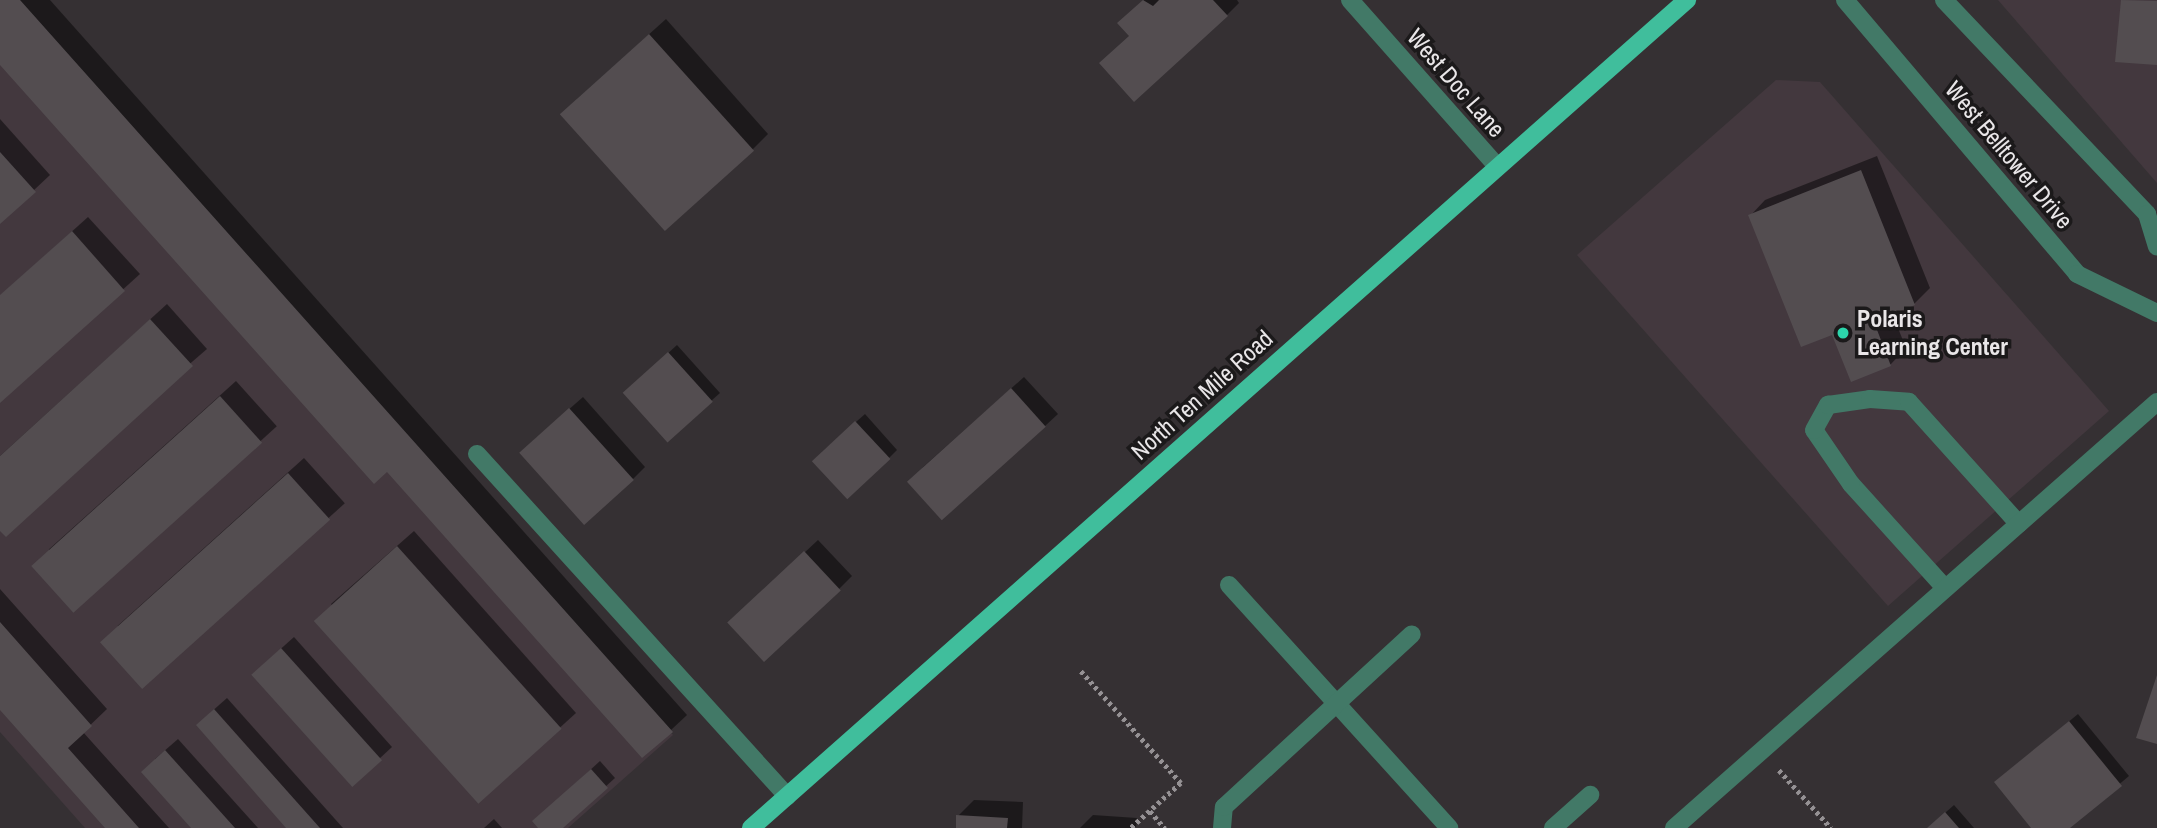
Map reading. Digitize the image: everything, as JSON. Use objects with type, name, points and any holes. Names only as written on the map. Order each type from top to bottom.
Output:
[{"type":"main road","name":"North Ten Mile Road","points":[[751,828],[1687,0]]},
{"type":"street","name":"West Doc Lane","points":[[1350,0],[1497,166]]},
{"type":"street","name":"West Belltower Drive","points":[[1846,0],[2077,274],[2157,313]]},
{"type":"street","points":[[1944,0],[2147,214],[2157,247]]},
{"type":"street","points":[[1945,588],[1851,484],[1814,430],[1828,405],[1870,399],[1909,402],[2019,524]]},
{"type":"street","points":[[1674,828],[2157,402]]},
{"type":"street","points":[[477,454],[787,796]]},
{"type":"street","points":[[1229,585],[1448,828]]},
{"type":"street","points":[[1222,828],[1223,807],[1412,634]]},
{"type":"street","points":[[1553,828],[1590,794]]},
{"type":"path","points":[[1081,671],[1181,783],[1131,828]]},
{"type":"path","points":[[1762,751],[1831,828]]},
{"type":"path","points":[[1150,811],[1166,828]]},
{"type":"shaded area","points":[[0,0],[20,0],[673,735],[568,828],[85,828],[0,732]]},
{"type":"shaded area","points":[[1998,0],[2157,0],[2157,183]]},
{"type":"shaded area","name":"Polaris Learning Center","points":[[1776,80],[1820,82],[2109,411],[1888,606],[1577,255]]},
{"type":"building","points":[[0,0],[20,0],[673,732],[642,758],[387,472],[374,484],[0,65]]},
{"type":"building","points":[[1143,0],[1153,6],[1159,0],[1213,0],[1228,16],[1134,102],[1099,63],[1129,36],[1117,23]]},
{"type":"building","points":[[2121,0],[2157,1],[2157,65],[2115,62]]},
{"type":"building","points":[[649,34],[754,151],[665,231],[560,114]]},
{"type":"building","points":[[0,152],[36,192],[0,224]]},
{"type":"building","points":[[1861,170],[1915,305],[1874,322],[1891,366],[1851,382],[1832,335],[1801,347],[1748,215]]},
{"type":"building","points":[[72,231],[125,291],[0,403],[0,295]]},
{"type":"building","points":[[150,319],[193,366],[6,537],[0,531],[0,456]]},
{"type":"building","points":[[668,352],[713,402],[667,443],[623,393]]},
{"type":"building","points":[[1011,388],[1046,427],[942,520],[907,482]]},
{"type":"building","points":[[220,396],[262,443],[73,613],[31,566]]},
{"type":"building","points":[[569,408],[634,480],[584,525],[519,453]]},
{"type":"building","points":[[855,421],[890,459],[847,499],[812,461]]},
{"type":"building","points":[[288,473],[330,520],[142,689],[100,642]]},
{"type":"building","points":[[397,546],[562,729],[478,804],[314,621]]},
{"type":"building","points":[[804,551],[841,590],[764,662],[727,623]]},
{"type":"building","points":[[0,622],[92,726],[68,748],[139,828],[105,828],[0,710]]},
{"type":"building","points":[[281,648],[382,760],[352,787],[251,675]]},
{"type":"building","points":[[2157,675],[2157,744],[2136,738]]},
{"type":"building","points":[[214,709],[320,828],[286,828],[196,725]]},
{"type":"building","points":[[2069,721],[2122,786],[2070,828],[2031,828],[1994,782]]},
{"type":"building","points":[[165,750],[235,828],[191,828],[141,772]]},
{"type":"building","points":[[591,769],[608,788],[563,828],[538,828],[532,821]]},
{"type":"building","points":[[1945,812],[1959,828],[1927,828]]},
{"type":"building","points":[[956,815],[1008,818],[1007,828],[956,828]]},
{"type":"place","name":"Polaris Learning Center","points":[[1843,333]]}]
